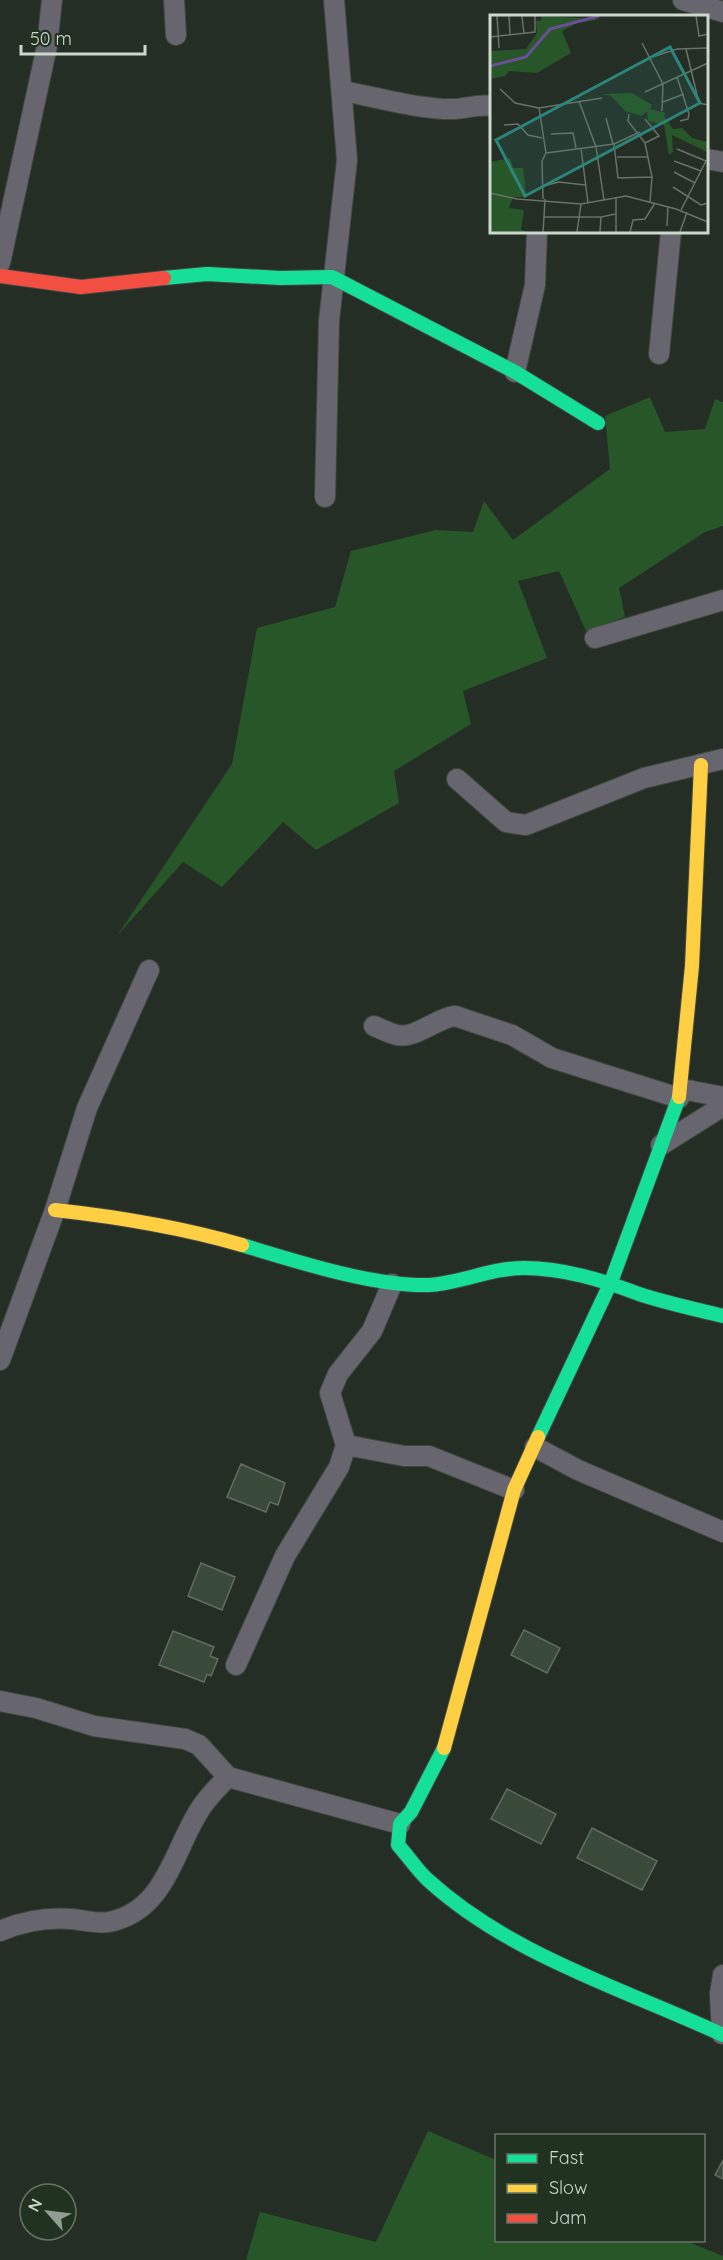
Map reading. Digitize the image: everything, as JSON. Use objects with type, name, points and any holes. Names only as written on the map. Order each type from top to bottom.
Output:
[{"type":"street","points":[[0,262],[47,46],[52,0]]},
{"type":"street","points":[[174,0],[176,34]]},
{"type":"street","points":[[325,497],[326,387],[332,277],[347,160],[334,0]]},
{"type":"street","points":[[683,0],[723,12]]},
{"type":"street","points":[[342,91],[434,107],[455,109],[476,105],[490,106]]},
{"type":"street","points":[[708,159],[723,162]]},
{"type":"street","points":[[515,372],[535,285],[537,232]]},
{"type":"street","points":[[659,354],[671,232]]},
{"type":"street","points":[[0,276],[81,287],[207,274],[280,278],[332,277],[515,372],[598,423]]},
{"type":"street","points":[[595,638],[723,600]]},
{"type":"street","points":[[457,779],[506,822],[526,825],[644,778],[723,759]]},
{"type":"street","points":[[701,765],[693,966],[680,1094],[611,1282],[570,1365],[514,1490],[443,1752],[411,1812],[400,1824],[398,1845],[412,1865],[459,1907],[528,1948],[722,2035],[720,1994],[723,1975]]},
{"type":"street","points":[[0,1360],[56,1210],[87,1108],[149,970]]},
{"type":"street","points":[[374,1026],[396,1035],[407,1035],[446,1017],[455,1016],[512,1035],[552,1058],[680,1094],[723,1097]]},
{"type":"street","points":[[661,1145],[723,1106]]},
{"type":"street","points":[[56,1210],[135,1219],[198,1232],[272,1254],[392,1284],[431,1285],[524,1268],[569,1273],[611,1282],[640,1294],[723,1316]]},
{"type":"street","points":[[236,1665],[285,1556],[339,1467],[346,1445],[330,1393],[338,1374],[372,1331],[392,1284]]},
{"type":"street","points":[[346,1445],[404,1455],[429,1456],[514,1490]]},
{"type":"street","points":[[535,1447],[578,1470],[723,1532]]},
{"type":"street","points":[[0,1701],[36,1708],[94,1726],[185,1739],[199,1745],[228,1777],[400,1824]]},
{"type":"street","points":[[0,1931],[29,1920],[68,1919],[107,1922],[128,1915],[143,1905],[166,1881],[195,1816],[228,1777]]},
{"type":"green space","points":[[650,397],[665,432],[705,429],[715,399],[723,402],[723,526],[705,532],[619,588],[625,617],[586,631],[559,571],[518,581],[547,658],[463,691],[471,724],[394,771],[399,803],[316,850],[283,822],[222,887],[183,862],[117,936],[232,764],[257,628],[335,607],[351,551],[436,530],[473,532],[484,501],[513,540],[610,469],[605,416]]},
{"type":"green space","points":[[428,2131],[495,2160],[495,2242],[688,2242],[723,2256],[723,2260],[246,2260],[260,2212],[376,2242]]},
{"type":"building","points":[[241,1464],[285,1483],[278,1505],[270,1502],[266,1512],[227,1497]]},
{"type":"building","points":[[201,1563],[235,1577],[222,1610],[188,1596]]},
{"type":"building","points":[[524,1630],[560,1648],[547,1673],[511,1655]]},
{"type":"building","points":[[173,1631],[214,1647],[210,1656],[218,1659],[211,1676],[207,1674],[204,1682],[159,1665]]},
{"type":"building","points":[[507,1789],[556,1814],[541,1844],[491,1819]]},
{"type":"building","points":[[592,1828],[657,1861],[642,1890],[577,1858]]},
{"type":"building","points":[[723,2160],[723,2179],[715,2175]]},
{"type":"traffic: fast","points":[[164,278],[207,274],[280,278],[332,277],[515,372],[598,423]]},
{"type":"traffic: fast","points":[[538,1437],[611,1282],[679,1097]]},
{"type":"traffic: fast","points":[[242,1245],[335,1272],[408,1285],[441,1284],[512,1269],[553,1270],[597,1280],[639,1294],[723,1316]]},
{"type":"traffic: fast","points":[[444,1748],[411,1812],[400,1824],[398,1845],[424,1876],[460,1906],[531,1950],[723,2035]]},
{"type":"traffic: slow","points":[[679,1097],[692,966],[701,765]]},
{"type":"traffic: slow","points":[[55,1210],[149,1223],[242,1245]]},
{"type":"traffic: slow","points":[[444,1748],[514,1490],[538,1437]]},
{"type":"traffic: jam","points":[[0,276],[81,287],[164,278]]}]
